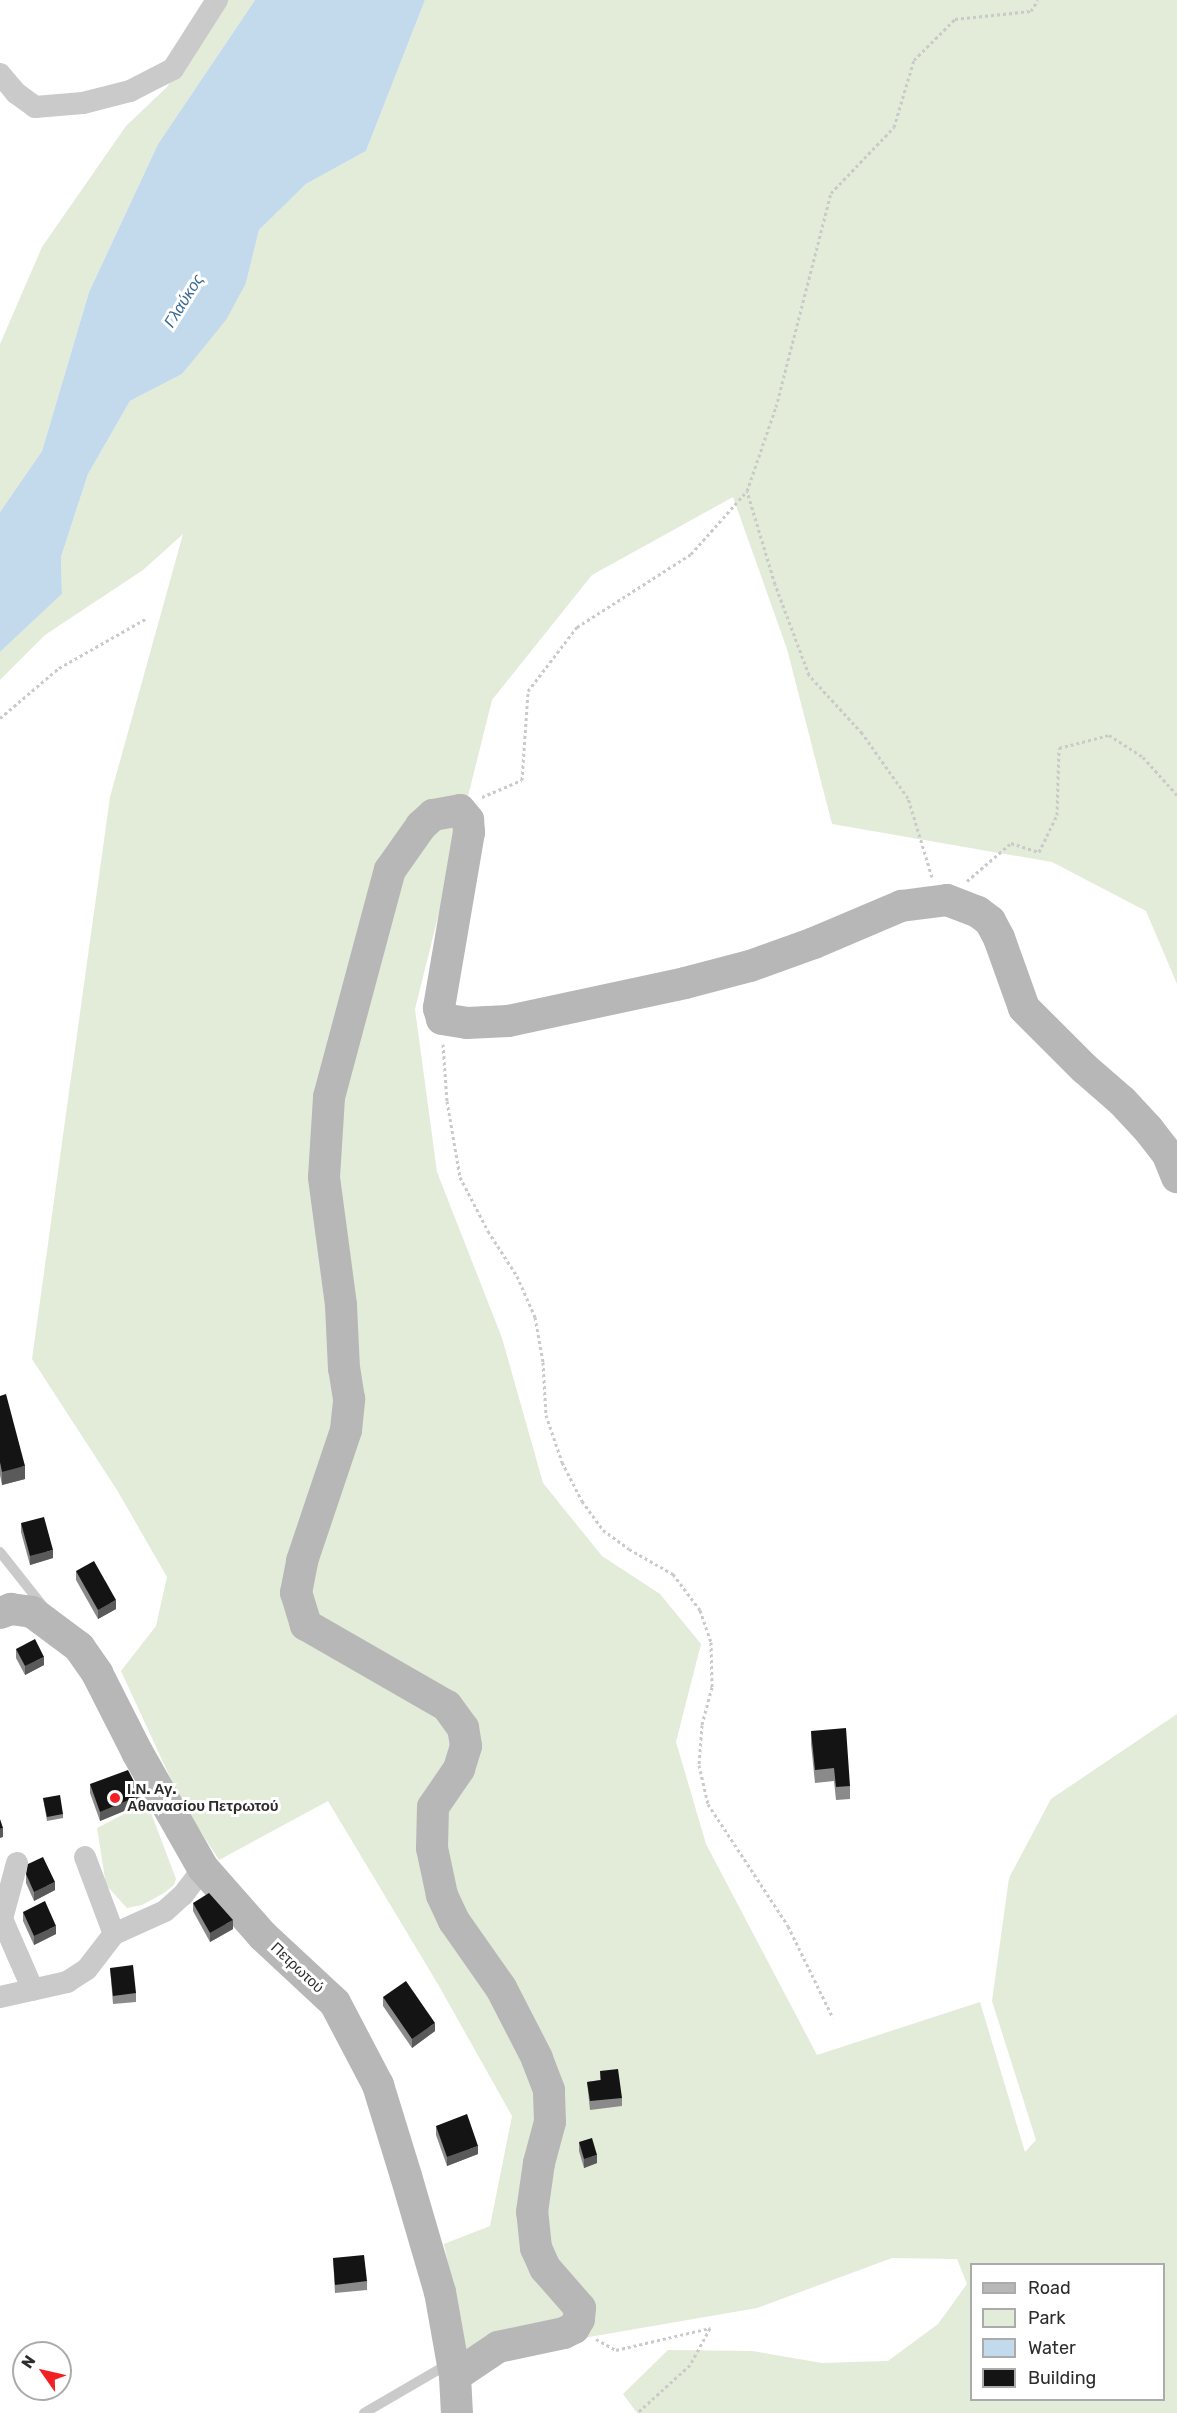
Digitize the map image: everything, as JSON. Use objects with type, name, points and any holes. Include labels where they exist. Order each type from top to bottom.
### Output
[{"type":"street","points":[[0,74],[16,93],[35,107],[83,103],[130,91],[173,69],[216,0]]},
{"type":"street","points":[[454,2369],[498,2347],[564,2333],[574,2328],[579,2319],[580,2308],[545,2268],[536,2248],[532,2212],[539,2163],[550,2122],[549,2090],[537,2058],[501,1988],[454,1921],[442,1895],[432,1848],[432,1807],[459,1769],[466,1746],[463,1728],[447,1706],[306,1625],[296,1593],[302,1561],[346,1430],[349,1399],[344,1369],[341,1305],[324,1177],[329,1097],[390,870],[421,826],[433,815],[450,810],[460,810],[468,820],[469,832],[440,998],[442,1019],[467,1023],[508,1021],[685,983],[750,966],[814,943],[901,906],[946,900],[978,912],[990,921],[999,938],[1024,1008],[1083,1068],[1122,1101],[1148,1129],[1168,1155],[1177,1177]]},
{"type":"street","name":"Πετρωτού","points":[[0,1613],[11,1609],[32,1612],[79,1647],[97,1673],[137,1752],[204,1868],[263,1936],[335,2003],[378,2085],[437,2282],[454,2369],[457,2413]]},
{"type":"street","points":[[85,1857],[114,1934]]},
{"type":"street","points":[[16,1863],[1,1918],[33,1990]]},
{"type":"street","points":[[0,1997],[67,1982],[87,1969],[114,1934],[165,1911],[183,1895],[204,1868]]},
{"type":"lane","points":[[0,1552],[35,1594],[62,1633]]},
{"type":"lane","points":[[364,2413],[454,2369]]},
{"type":"path","points":[[450,810],[522,780],[528,691],[578,627],[691,554],[747,491],[776,408],[831,193],[894,127],[914,60],[954,19],[1031,11],[1038,0]]},
{"type":"path","points":[[747,491],[774,584],[809,675],[862,733],[908,798],[931,875],[946,900],[1011,843],[1039,852],[1058,815],[1059,748],[1109,735],[1143,758],[1177,795]]},
{"type":"path","points":[[0,718],[59,668],[147,618]]},
{"type":"path","points":[[442,1019],[447,1101],[460,1177],[488,1231],[517,1276],[535,1317],[543,1362],[546,1415],[562,1462],[582,1501],[603,1530],[629,1549],[673,1574],[700,1610],[711,1642],[712,1687],[702,1725],[699,1765],[708,1804],[788,1926],[833,2018]]},
{"type":"path","points":[[574,2328],[616,2350],[710,2328],[690,2365],[637,2413]]},
{"type":"green space","points":[[223,0],[255,0],[158,144],[89,292],[42,451],[0,512],[0,344],[42,247],[126,126],[167,87]]},
{"type":"green space","points":[[425,0],[1177,0],[1177,984],[1146,911],[1052,862],[832,824],[787,649],[733,497],[592,575],[492,700],[415,1009],[437,1172],[502,1338],[543,1483],[602,1556],[660,1594],[701,1644],[676,1742],[706,1844],[817,2055],[980,2002],[1025,2152],[1036,2140],[992,2001],[1009,1878],[1051,1799],[1177,1714],[1177,2413],[637,2413],[623,2394],[668,2350],[752,2351],[822,2363],[888,2361],[938,2324],[967,2284],[957,2259],[892,2258],[757,2308],[467,2358],[444,2244],[490,2226],[512,2116],[439,1986],[328,1801],[219,1860],[182,1803],[121,1671],[156,1626],[167,1577],[117,1490],[32,1359],[110,797],[183,534],[143,570],[45,635],[0,680],[0,652],[62,594],[61,557],[88,474],[130,401],[182,374],[246,283],[259,230],[306,184],[366,151]]},
{"type":"green space","points":[[147,1802],[176,1879],[174,1885],[164,1893],[142,1905],[127,1908],[106,1885],[97,1828]]},
{"type":"water","name":"Γλαύκος","points":[[255,0],[425,0],[366,151],[306,184],[259,230],[246,283],[226,320],[182,374],[130,401],[88,474],[61,557],[62,594],[0,652],[0,512],[42,451],[89,292],[158,144]]},
{"type":"building","points":[[6,1394],[25,1466],[2,1472],[0,1396]]},
{"type":"building","points":[[44,1517],[53,1550],[30,1556],[21,1523]]},
{"type":"building","points":[[94,1561],[116,1600],[98,1610],[76,1571]]},
{"type":"building","points":[[35,1639],[44,1657],[25,1666],[16,1649]]},
{"type":"building","points":[[846,1728],[850,1786],[836,1787],[834,1768],[815,1770],[811,1731]]},
{"type":"building","name":"Ι.Ν. Αγ. Αθανασίου Πετρωτού","points":[[128,1770],[141,1795],[100,1812],[90,1784]]},
{"type":"building","points":[[60,1795],[63,1814],[47,1817],[43,1798]]},
{"type":"building","points":[[43,1857],[55,1882],[34,1892],[26,1874],[28,1864]]},
{"type":"building","points":[[209,1893],[233,1920],[210,1933],[193,1903]]},
{"type":"building","points":[[45,1901],[56,1926],[34,1936],[23,1912]]},
{"type":"building","points":[[133,1965],[136,1993],[113,1996],[110,1968]]},
{"type":"building","points":[[406,1981],[435,2023],[412,2039],[383,1997]]},
{"type":"building","points":[[618,2069],[622,2098],[590,2101],[587,2082],[601,2080],[600,2071]]},
{"type":"building","points":[[467,2114],[478,2146],[447,2157],[436,2126]]},
{"type":"building","points":[[592,2138],[597,2155],[584,2159],[579,2142]]},
{"type":"building","points":[[364,2255],[367,2281],[335,2285],[333,2258]]},
{"type":"place","name":"Ι.Ν. Αγ. Αθανασίου Πετρωτού","points":[[115,1798]]}]
